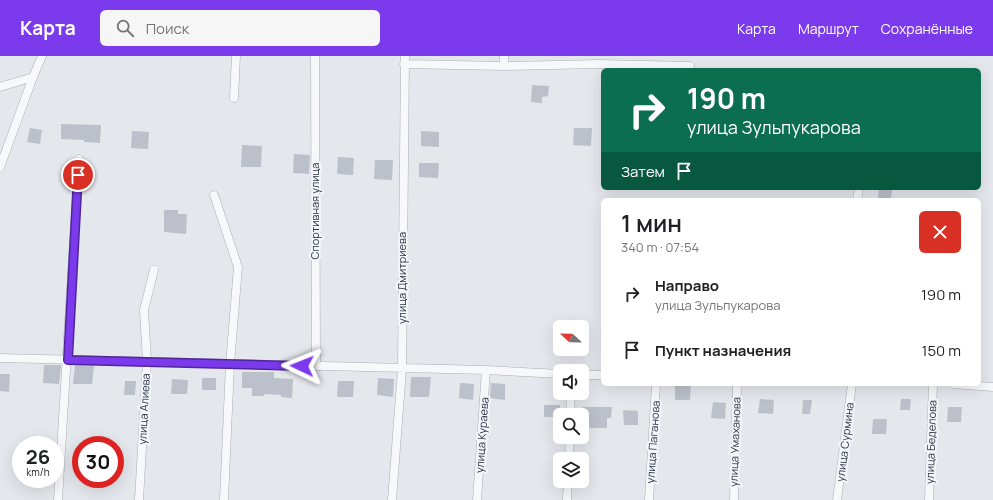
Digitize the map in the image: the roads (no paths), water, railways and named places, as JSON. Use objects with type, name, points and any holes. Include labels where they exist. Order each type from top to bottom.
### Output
[{"type":"street","points":[[0,167],[42,56]]},
{"type":"street","points":[[234,98],[236,56]]},
{"type":"street","name":"Спортивная улица","points":[[315,56],[316,366]]},
{"type":"street","points":[[504,56],[504,66]]},
{"type":"street","points":[[404,60],[504,66],[598,64],[690,66]]},
{"type":"street","name":"улица Дмитриева","points":[[392,500],[402,369],[404,60]]},
{"type":"street","points":[[0,87],[33,77]]},
{"type":"street","points":[[58,500],[68,360],[79,160]]},
{"type":"street","points":[[214,195],[238,267],[230,364],[224,500]]},
{"type":"street","name":"улица Алиева","points":[[139,500],[147,362],[144,310],[154,270]]},
{"type":"street","points":[[0,358],[486,370],[553,374]]},
{"type":"street","name":"улица Кураева","points":[[478,500],[486,370]]},
{"type":"street","points":[[589,374],[601,375]]},
{"type":"street","name":"улица Паганова","points":[[649,500],[656,386]]},
{"type":"street","name":"улица Умаханова","points":[[734,500],[737,386]]},
{"type":"street","name":"улица Сурмина","points":[[837,500],[852,386]]},
{"type":"street","name":"улица Беделова","points":[[929,500],[933,386]]},
{"type":"street","points":[[980,386],[993,387]]},
{"type":"street","points":[[567,500],[568,488]]}]
